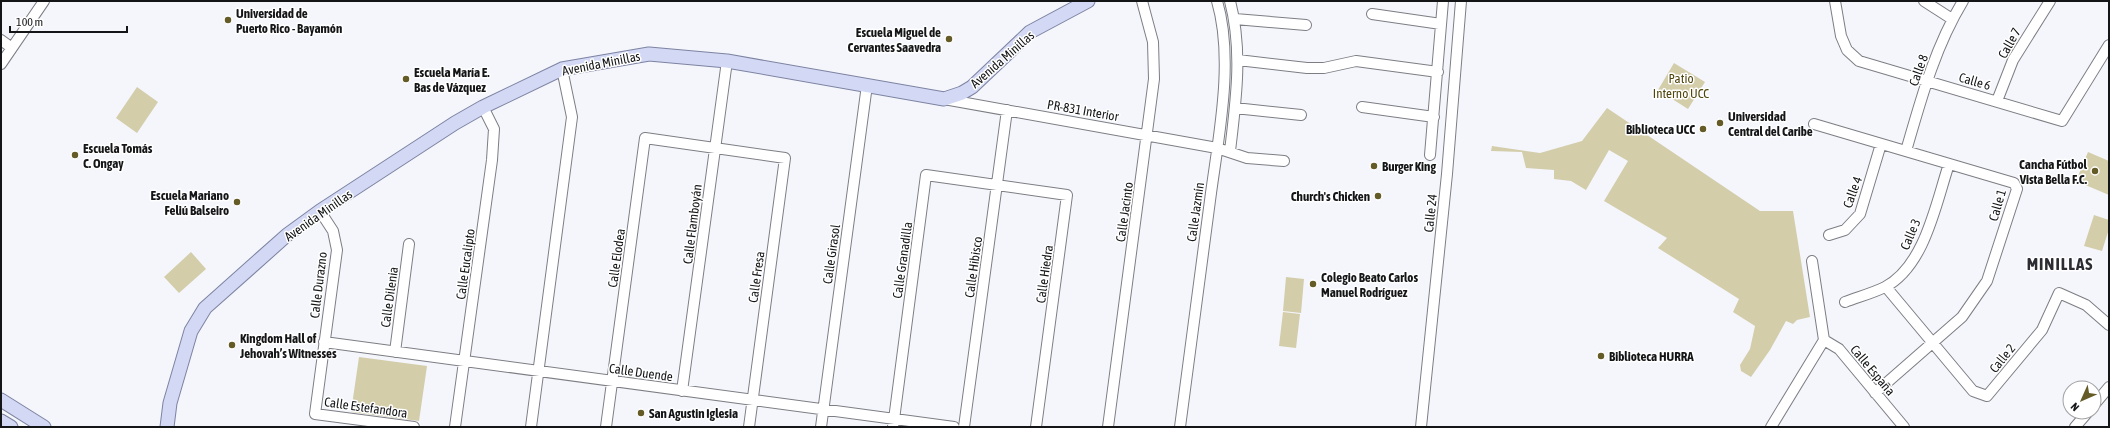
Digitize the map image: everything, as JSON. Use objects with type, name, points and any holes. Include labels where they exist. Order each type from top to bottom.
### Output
[{"type":"main road","name":"Avenida Minillas","points":[[167,427],[170,403],[191,331],[205,308],[287,235],[320,212],[455,123],[483,107],[562,69],[649,54],[727,61],[944,99],[962,94],[972,87],[1030,32],[1088,1]]},
{"type":"main road","points":[[2,405],[44,427]]},
{"type":"main road","points":[[1,420],[11,427]]},
{"type":"street","points":[[1,64],[44,1]]},
{"type":"street","name":"Calle Jacinto","points":[[1108,427],[1154,79],[1153,42],[1142,1]]},
{"type":"street","name":"Calle Jazmín","points":[[1180,427],[1217,148],[1226,60],[1220,12],[1217,1]]},
{"type":"street","points":[[1230,1],[1235,19],[1239,75],[1230,151]]},
{"type":"street","points":[[1430,155],[1443,1]]},
{"type":"street","name":"Calle 24","points":[[1421,427],[1447,174],[1461,1]]},
{"type":"street","name":"Calle 6","points":[[1835,1],[1841,36],[1847,50],[1859,61],[2062,120],[2109,45]]},
{"type":"street","points":[[1924,1],[1952,19]]},
{"type":"street","name":"Calle 8","points":[[1906,151],[1926,81],[1952,19],[1963,1]]},
{"type":"street","name":"Calle 7","points":[[1997,101],[2014,60],[2050,1]]},
{"type":"street","points":[[1372,14],[1441,24]]},
{"type":"street","points":[[1235,19],[1306,25]]},
{"type":"street","points":[[1,40],[12,48]]},
{"type":"street","points":[[1238,60],[1307,68],[1324,68],[1356,61],[1438,72]]},
{"type":"street","name":"Calle Flamboyán","points":[[682,391],[727,61]]},
{"type":"street","points":[[531,427],[572,117],[562,69]]},
{"type":"street","name":"Calle Girasol","points":[[821,427],[867,85]]},
{"type":"street","name":"PR-831 Interior","points":[[944,99],[1217,148],[1230,151],[1247,158],[1284,161]]},
{"type":"street","name":"Calle Eucalipto","points":[[455,427],[465,362],[494,129],[483,107]]},
{"type":"street","points":[[1362,107],[1434,117]]},
{"type":"street","points":[[1235,108],[1301,115]]},
{"type":"street","name":"Calle Hibisco","points":[[964,427],[1007,110]]},
{"type":"street","name":"Calle 1","points":[[1814,124],[2014,183],[2017,189],[1987,281],[1962,317],[1933,344],[1875,393]]},
{"type":"street","name":"Calle Elodea","points":[[606,427],[645,138],[715,147]]},
{"type":"street","name":"Calle 4","points":[[1829,235],[1845,230],[1860,214],[1881,144]]},
{"type":"street","name":"Calle Fresa","points":[[715,147],[785,158],[749,427]]},
{"type":"street","name":"Calle 3","points":[[1845,302],[1886,287],[1906,270],[1921,248],[1949,164]]},
{"type":"street","name":"Calle Granadilla","points":[[893,423],[926,176],[997,185]]},
{"type":"street","name":"Calle Hiedra","points":[[997,185],[1067,195],[1036,427]]},
{"type":"street","name":"Calle Durazno","points":[[314,414],[337,250],[333,231],[320,212]]},
{"type":"street","name":"Calle Dilenia","points":[[394,352],[409,244]]},
{"type":"street","points":[[1771,427],[1824,340],[1812,261]]},
{"type":"street","points":[[1886,287],[1933,344]]},
{"type":"street","name":"Calle 2","points":[[1933,344],[1973,391],[1987,396],[2042,330],[2059,293],[2086,305],[2109,325]]},
{"type":"street","name":"Calle España","points":[[1824,340],[1839,349],[1904,427]]},
{"type":"street","name":"Calle Duende","points":[[324,342],[823,409],[893,423],[954,427]]},
{"type":"street","points":[[2102,395],[2109,387]]},
{"type":"street","name":"Calle Estefandora","points":[[314,414],[414,427]]},
{"type":"green space","name":"Patio Interno UCC","points":[[1674,63],[1705,82],[1688,109],[1658,90]]},
{"type":"green space","points":[[137,87],[158,102],[137,133],[116,118]]},
{"type":"green space","points":[[1607,108],[1760,211],[1793,211],[1810,317],[1797,320],[1793,324],[1786,321],[1770,350],[1751,377],[1741,371],[1740,365],[1750,349],[1755,326],[1733,312],[1739,299],[1658,248],[1667,238],[1604,201],[1628,161],[1609,150],[1586,190],[1571,181],[1554,179],[1554,170],[1526,168],[1522,152],[1491,151],[1492,146],[1540,153],[1582,141]]},
{"type":"green space","name":"Cancha Fútbol Vista Bella F.C.","points":[[2088,152],[2109,161],[2109,195],[2076,181]]},
{"type":"green space","points":[[2094,215],[2109,220],[2109,229],[2102,251],[2084,246]]},
{"type":"green space","points":[[191,252],[206,269],[179,293],[164,277]]},
{"type":"green space","points":[[1286,277],[1304,279],[1301,313],[1283,311]]},
{"type":"green space","points":[[1283,312],[1300,314],[1296,348],[1279,346]]},
{"type":"green space","points":[[359,357],[427,366],[419,421],[351,412]]},
{"type":"place","name":"Universidad de Puerto Rico - Bayamón","points":[[228,20]]},
{"type":"place","name":"Escuela Miguel de Cervantes Saavedra","points":[[949,39]]},
{"type":"place","name":"Escuela María E. Bas de Vázquez","points":[[406,79]]},
{"type":"place","name":"Universidad Central del Caribe","points":[[1720,123]]},
{"type":"place","name":"Biblioteca UCC","points":[[1703,129]]},
{"type":"place","name":"Escuela Tomás C. Ongay","points":[[75,155]]},
{"type":"place","name":"Burger King","points":[[1374,166]]},
{"type":"place","name":"Cancha Fútbol Vista Bella F.C.","points":[[2095,171]]},
{"type":"place","name":"Church's Chicken","points":[[1378,196]]},
{"type":"place","name":"Escuela Mariano Feliú Balseiro","points":[[237,202]]},
{"type":"place","name":"Colegio Beato Carlos Manuel Rodríguez","points":[[1313,284]]},
{"type":"place","name":"Kingdom Hall of Jehovah’s Witnesses","points":[[232,345]]},
{"type":"place","name":"Biblioteca HURRA","points":[[1601,356]]},
{"type":"place","name":"San Agustin Iglesia","points":[[641,413]]},
{"type":"district","name":"MINILLAS","points":[[2060,264]]}]
